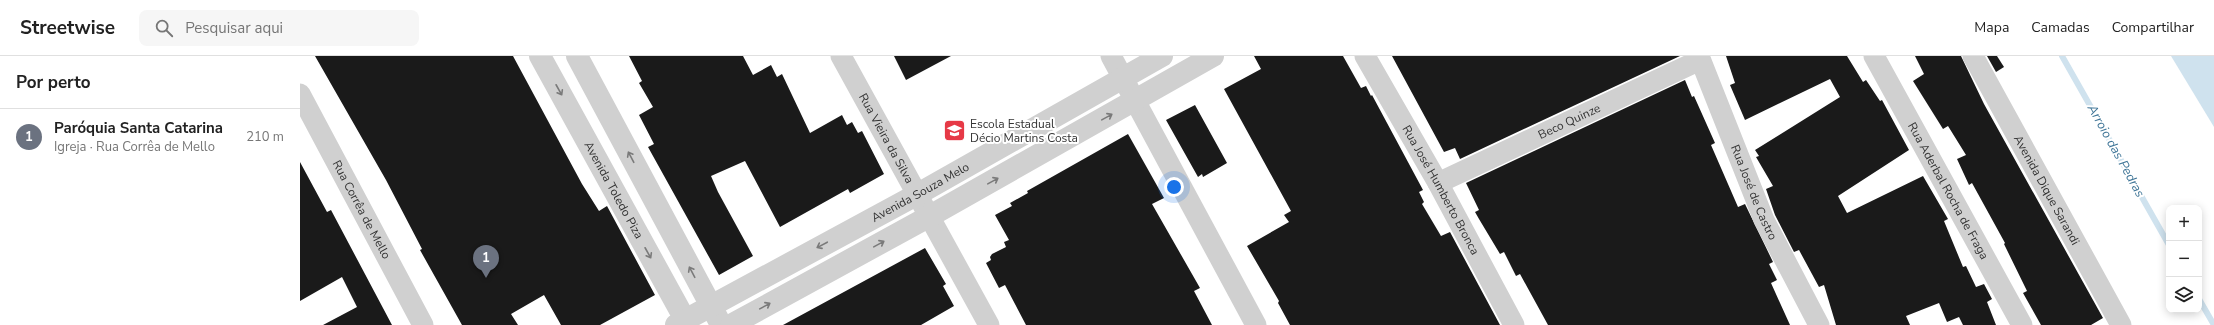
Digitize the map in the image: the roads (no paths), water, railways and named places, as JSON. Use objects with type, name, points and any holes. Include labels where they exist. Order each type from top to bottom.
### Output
[{"type":"street","name":"Avenida Toledo Piza","points":[[540,56],[683,323]]},
{"type":"street","points":[[577,56],[721,325]]},
{"type":"street","name":"Rua Vieira da Silva","points":[[841,56],[989,325]]},
{"type":"street","points":[[1111,56],[1256,325]]},
{"type":"street","name":"Avenida Souza Melo","points":[[683,323],[710,306],[918,194],[1162,56]]},
{"type":"street","points":[[731,325],[930,216],[1136,101],[1213,56]]},
{"type":"street","name":"Rua José Humberto Bronca","points":[[1365,56],[1438,183],[1514,325]]},
{"type":"street","name":"Rua Aderbal Rocha de Fraga","points":[[1874,56],[2022,325]]},
{"type":"street","name":"Avenida Dique Sarandi","points":[[1973,56],[2121,325]]},
{"type":"street","name":"Beco Quinze","points":[[1438,183],[1700,58]]},
{"type":"street","name":"Rua José de Castro","points":[[1700,58],[1764,220],[1819,325]]},
{"type":"street","name":"Rua Corrêa de Mello","points":[[300,94],[423,325]]},
{"type":"water","points":[[2171,56],[2214,56],[2214,127]]},
{"type":"waterway","name":"Arroio das Pedras","points":[[2062,56],[2167,241]]},
{"type":"waterway","name":"Arroio das Pedras","points":[[2202,304],[2214,325]]},
{"type":"place","name":"Escola Estadual Décio Martins Costa","points":[[954,131]]},
{"type":"place","name":"Paróquia Santa Catarina","points":[[486,278]]}]
